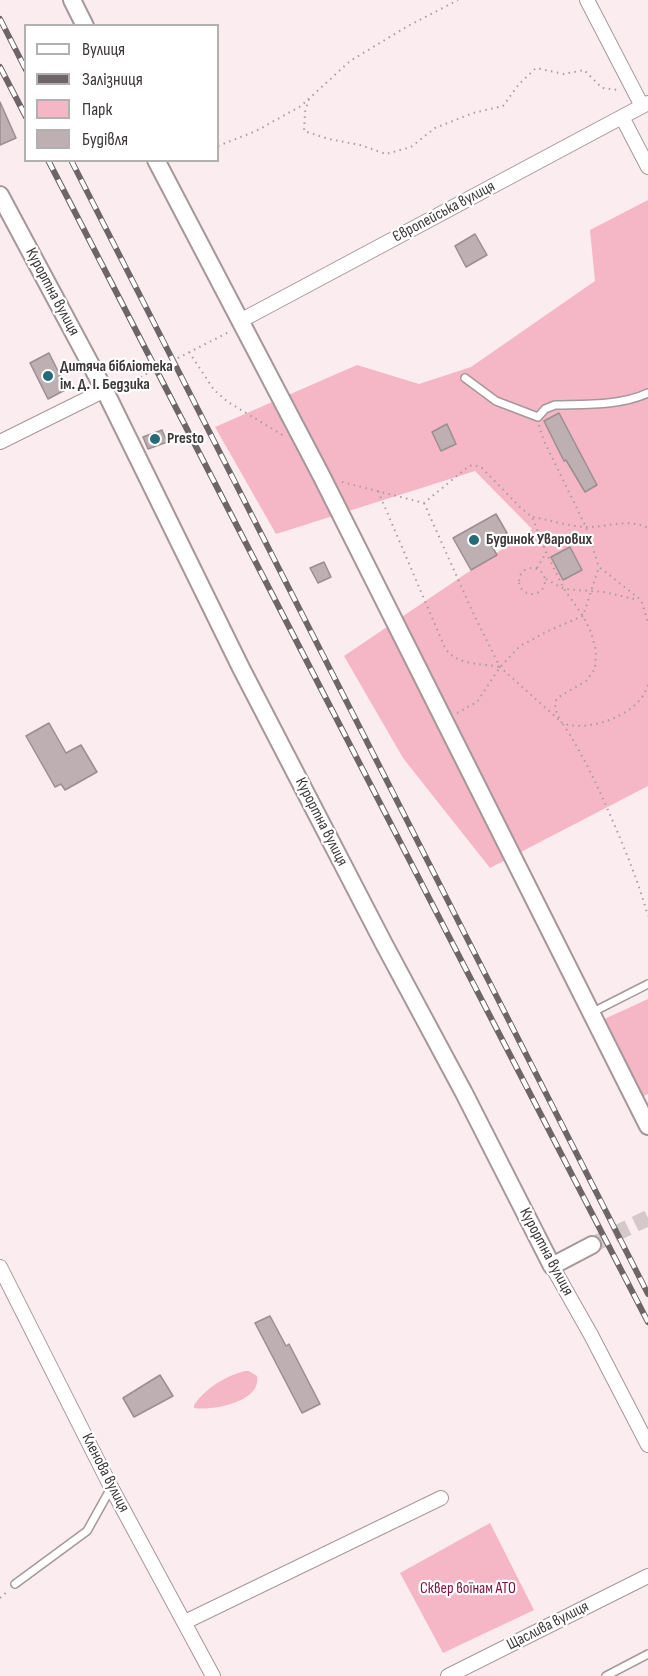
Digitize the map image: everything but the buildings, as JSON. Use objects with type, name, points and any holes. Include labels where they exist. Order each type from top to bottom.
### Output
[{"type":"street","points":[[72,0],[84,24]]},
{"type":"street","points":[[587,0],[630,83],[645,105]]},
{"type":"street","name":"Європейська вулиця","points":[[241,323],[645,105]]},
{"type":"street","points":[[622,117],[648,167]]},
{"type":"street","points":[[157,162],[322,477],[648,1126]]},
{"type":"street","name":"Курортна вулиця","points":[[0,195],[106,392],[241,668],[384,944],[648,1445]]},
{"type":"street","points":[[0,442],[106,392]]},
{"type":"street","points":[[552,1266],[592,1245]]},
{"type":"street","name":"Кленова вулиця","points":[[0,1267],[111,1487],[213,1676]]},
{"type":"street","points":[[185,1622],[441,1498]]},
{"type":"street","name":"Щаслива вулиця","points":[[448,1676],[648,1576]]},
{"type":"lane","points":[[465,378],[496,401],[538,417],[545,409],[555,405],[625,400],[648,393]]},
{"type":"lane","points":[[591,1013],[648,984]]},
{"type":"lane","points":[[15,1584],[87,1531],[111,1487]]},
{"type":"lane","points":[[606,1676],[648,1654]]},
{"type":"path","points":[[219,146],[256,131],[301,106],[351,61],[408,26],[458,0]]},
{"type":"path","points":[[309,99],[304,112],[304,131],[386,154],[411,147],[435,128],[502,106],[519,84],[536,68],[564,74],[584,70],[602,88],[619,90],[630,83]]},
{"type":"path","points":[[106,392],[189,352],[241,323]]},
{"type":"path","points":[[189,352],[214,390],[228,402],[278,434],[305,446]]},
{"type":"path","points":[[538,417],[544,441],[586,527],[599,567],[641,600],[648,622]]},
{"type":"path","points":[[424,503],[462,470],[474,465],[482,468],[532,517],[564,589],[591,632],[596,651],[597,665],[594,673],[557,698],[555,709],[600,792],[633,867],[648,916]]},
{"type":"path","points":[[322,477],[424,503]]},
{"type":"path","points":[[378,491],[448,654],[463,661],[500,667]]},
{"type":"path","points":[[424,503],[500,667],[562,723],[578,726],[589,725],[618,716],[634,706],[648,685]]},
{"type":"path","points":[[532,517],[586,527],[635,523],[648,528]]},
{"type":"path","points":[[537,568],[546,552]]},
{"type":"path","points":[[444,720],[477,702],[500,667],[515,650],[534,637],[583,616],[599,567]]},
{"type":"path","points":[[546,579],[542,590],[535,594],[527,593],[520,587],[521,573],[528,568],[537,568],[542,571],[546,579],[564,589],[591,590],[641,600]]},
{"type":"green space","points":[[648,200],[648,786],[490,868],[403,758],[344,656],[532,529],[475,471],[276,534],[215,427],[357,365],[419,384],[471,367],[595,281],[590,230]]},
{"type":"green space","points":[[648,999],[648,1094],[635,1100],[600,1021]]},
{"type":"green space","points":[[245,1371],[257,1376],[252,1392],[244,1398],[223,1406],[194,1408],[194,1405],[210,1388],[223,1379]]},
{"type":"green space","name":"Сквер воїнам АТО","points":[[490,1523],[534,1610],[443,1653],[400,1573]]},
{"type":"tunnel","points":[[592,1245],[648,1218]]},
{"type":"railway","points":[[0,19],[24,66]]},
{"type":"railway","points":[[0,67],[24,113]]},
{"type":"railway","points":[[49,162],[648,1322]]},
{"type":"railway","points":[[72,162],[648,1294]]},
{"type":"place","name":"Дитяча бібліотека ім. Д. І. Бедзика","points":[[48,376]]},
{"type":"place","name":"Presto","points":[[155,439]]},
{"type":"place","name":"Будинок Уварових","points":[[474,540]]}]
